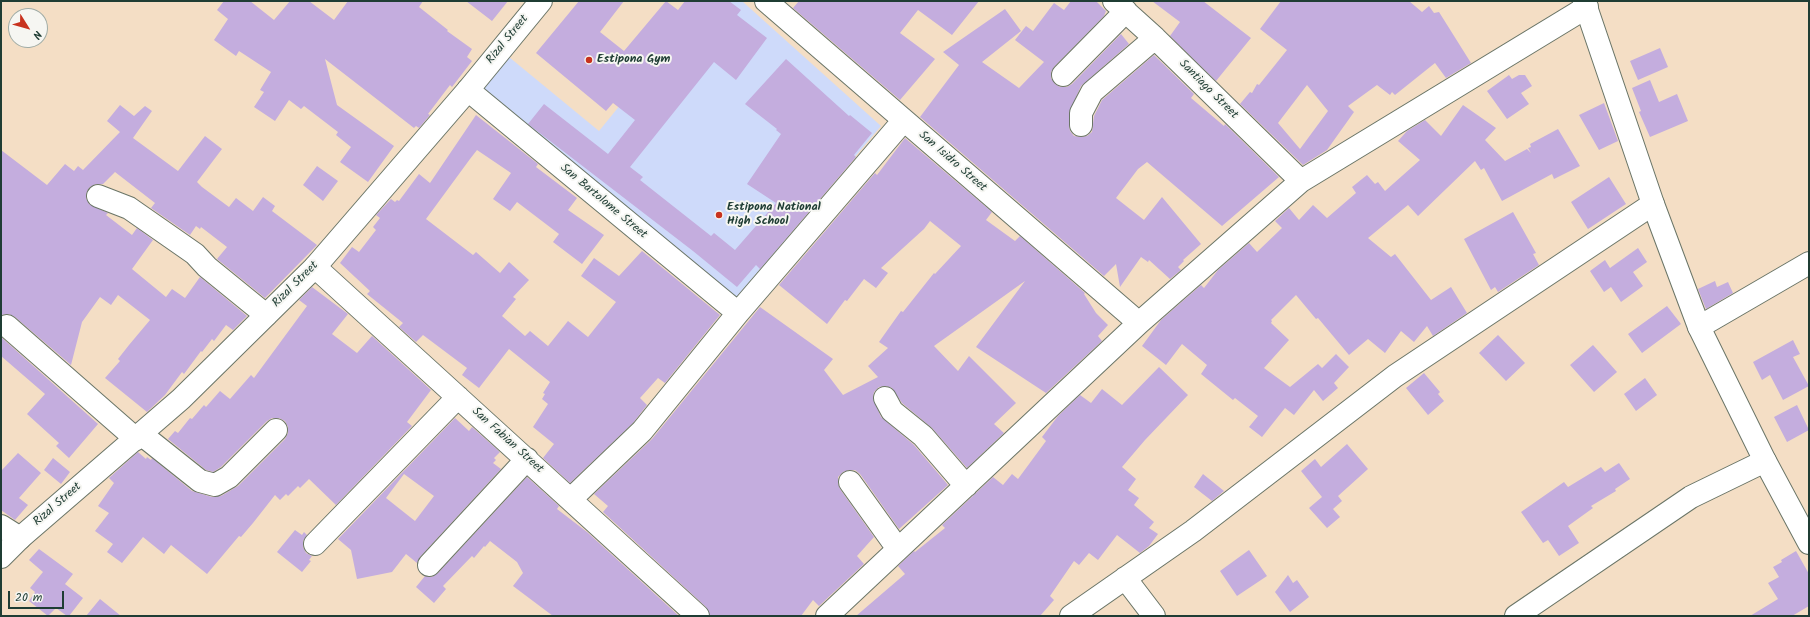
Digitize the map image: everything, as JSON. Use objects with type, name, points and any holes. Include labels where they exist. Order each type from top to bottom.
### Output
[{"type":"street","name":"Rizal Street","points":[[1,557],[20,538],[181,399],[315,267],[468,90],[540,1]]},
{"type":"street","name":"San Isidro Street","points":[[766,1],[1139,323]]},
{"type":"street","points":[[827,616],[1139,323],[1301,181],[1585,4],[1653,204],[1699,327],[1765,461],[1809,542]]},
{"type":"street","points":[[1063,75],[1120,6]]},
{"type":"street","name":"Santiago Street","points":[[1120,6],[1155,38],[1301,181]]},
{"type":"street","points":[[1081,125],[1081,113],[1092,92],[1155,38]]},
{"type":"street","name":"San Bartolome Street","points":[[468,90],[738,313]]},
{"type":"street","points":[[571,499],[642,431],[738,313],[904,120]]},
{"type":"street","points":[[98,196],[129,208],[194,254],[207,267],[266,315]]},
{"type":"street","points":[[1071,616],[1193,531],[1394,376],[1653,204]]},
{"type":"street","points":[[1699,327],[1809,263]]},
{"type":"street","name":"San Fabian Street","points":[[315,267],[698,616]]},
{"type":"street","points":[[7,326],[138,436],[200,481],[215,485],[229,477],[276,430]]},
{"type":"street","points":[[315,544],[458,397]]},
{"type":"street","points":[[885,398],[892,411],[923,436],[966,486]]},
{"type":"street","points":[[429,565],[526,459]]},
{"type":"street","points":[[1516,616],[1691,497],[1765,461]]},
{"type":"street","points":[[850,482],[898,549]]},
{"type":"street","points":[[1,526],[20,538]]},
{"type":"street","points":[[1125,578],[1154,616]]},
{"type":"shaded area","name":"Estipona National High School","points":[[705,1],[742,1],[881,126],[734,300],[481,89],[509,57],[599,131]]},
{"type":"building","points":[[224,1],[250,1],[274,20],[290,1],[309,1],[334,20],[348,1],[423,1],[419,7],[448,30],[447,31],[472,49],[467,57],[472,61],[452,87],[450,85],[428,114],[430,115],[419,128],[416,126],[414,128],[325,59],[337,105],[394,146],[368,182],[340,162],[351,147],[336,135],[338,132],[304,106],[301,109],[289,100],[275,121],[254,107],[264,92],[260,90],[271,72],[239,51],[236,56],[214,40],[228,19],[217,10]]},
{"type":"building","points":[[466,1],[508,1],[492,21]]},
{"type":"building","points":[[579,1],[624,1],[600,32],[624,51],[666,1],[678,10],[685,1],[729,1],[741,10],[737,15],[767,38],[736,80],[714,62],[630,167],[643,177],[640,180],[711,236],[714,233],[735,250],[776,203],[747,184],[781,134],[776,130],[777,129],[745,104],[786,59],[849,116],[850,115],[872,133],[854,155],[856,157],[760,269],[756,265],[737,287],[693,251],[528,124],[544,104],[608,154],[635,120],[613,103],[606,111],[536,53]]},
{"type":"building","points":[[799,1],[979,1],[952,35],[918,10],[900,33],[935,59],[900,100],[793,8]]},
{"type":"building","points":[[1071,1],[1096,1],[1106,11],[1104,16],[1054,67],[1051,72],[1051,78],[1055,84],[1060,87],[1067,87],[1072,84],[1121,34],[1129,44],[1081,86],[1069,113],[1070,131],[1074,136],[1087,136],[1092,132],[1094,116],[1102,100],[1154,55],[1194,94],[1191,98],[1224,126],[1225,124],[1279,177],[1222,226],[1147,162],[1138,169],[1116,198],[1144,220],[1162,197],[1201,244],[1183,260],[1184,261],[1178,267],[1181,270],[1170,279],[1149,260],[1148,262],[1141,257],[1120,287],[1116,264],[1104,276],[920,117],[959,65],[943,52],[1005,9],[1021,31],[982,62],[1019,88],[1044,62],[1015,40],[1026,26],[1033,31],[1054,3],[1064,10]]},
{"type":"building","points":[[1152,1],[1203,1],[1251,38],[1216,81],[1170,36],[1180,22]]},
{"type":"building","points":[[1281,1],[1409,1],[1422,12],[1429,6],[1434,13],[1439,12],[1471,63],[1446,78],[1435,63],[1395,95],[1392,92],[1390,95],[1377,85],[1348,106],[1354,112],[1327,150],[1303,165],[1240,104],[1250,92],[1252,93],[1257,84],[1259,85],[1287,50],[1260,29]],"holes":[[[1307,85],[1328,111],[1300,149],[1278,123]]]},
{"type":"building","points":[[1660,48],[1668,67],[1638,80],[1630,61]]},
{"type":"building","points":[[1509,75],[1512,79],[1519,75],[1525,75],[1532,86],[1521,93],[1529,104],[1507,119],[1487,91]]},
{"type":"building","points":[[1650,80],[1659,102],[1677,94],[1688,121],[1650,137],[1639,112],[1641,111],[1632,88]]},
{"type":"building","points":[[1604,103],[1618,141],[1599,150],[1579,115]]},
{"type":"building","points":[[120,105],[134,116],[145,106],[152,111],[133,138],[178,171],[205,136],[222,149],[197,182],[202,187],[229,207],[236,198],[253,211],[263,197],[275,206],[272,211],[317,245],[265,298],[217,259],[227,247],[201,227],[200,229],[196,226],[190,235],[151,208],[155,203],[115,172],[103,184],[96,184],[90,187],[87,191],[86,198],[89,204],[108,213],[106,215],[132,235],[137,228],[153,240],[132,269],[166,297],[172,289],[185,298],[200,277],[247,316],[233,330],[226,325],[214,341],[212,339],[202,352],[201,351],[184,374],[182,372],[165,395],[147,412],[105,378],[120,361],[118,359],[150,320],[118,295],[111,305],[100,297],[82,322],[71,365],[15,317],[9,314],[1,315],[1,150],[47,185],[65,164],[74,171],[78,166],[83,170],[120,132],[107,121]]},
{"type":"building","points":[[1463,105],[1496,128],[1485,140],[1505,161],[1527,149],[1531,153],[1528,148],[1531,147],[1530,144],[1558,129],[1580,166],[1554,179],[1552,174],[1502,201],[1484,168],[1481,170],[1475,161],[1418,216],[1408,205],[1368,238],[1391,257],[1395,254],[1431,300],[1451,287],[1467,313],[1433,336],[1427,326],[1414,342],[1401,331],[1385,353],[1368,339],[1349,355],[1318,318],[1316,319],[1296,295],[1271,320],[1271,323],[1289,340],[1264,368],[1290,387],[1318,364],[1322,368],[1336,354],[1349,367],[1334,383],[1338,388],[1323,401],[1314,390],[1294,415],[1285,408],[1262,437],[1249,427],[1258,416],[1235,398],[1233,400],[1201,374],[1207,365],[1182,344],[1166,365],[1142,346],[1161,320],[1201,285],[1204,288],[1218,270],[1249,243],[1257,252],[1282,228],[1275,221],[1289,208],[1299,220],[1313,205],[1327,218],[1356,193],[1352,187],[1367,175],[1375,184],[1378,182],[1385,191],[1420,160],[1398,141],[1407,131],[1425,120],[1441,136]]},
{"type":"building","points":[[476,115],[538,164],[536,167],[577,198],[568,210],[604,235],[582,264],[553,242],[559,234],[517,202],[510,211],[493,199],[511,173],[477,150],[426,219],[473,255],[476,252],[500,273],[509,262],[529,280],[513,297],[516,299],[502,316],[525,336],[530,331],[548,346],[568,321],[588,337],[616,302],[581,276],[594,258],[619,276],[642,251],[720,315],[665,383],[658,378],[640,398],[647,405],[633,423],[570,483],[543,458],[554,444],[533,427],[548,404],[542,399],[545,394],[543,393],[550,382],[509,349],[479,388],[462,375],[467,368],[423,335],[416,342],[399,327],[403,323],[367,294],[370,291],[340,263],[352,247],[359,252],[376,230],[373,227],[380,218],[376,215],[391,199],[395,202],[397,200],[399,201],[419,174],[430,183]]},
{"type":"building","points":[[905,138],[992,212],[986,220],[1015,241],[1020,236],[1085,293],[1084,294],[1096,313],[1108,325],[1098,336],[1102,341],[1046,393],[976,347],[1025,281],[934,346],[958,371],[969,356],[1016,403],[994,424],[1004,433],[967,468],[932,428],[902,403],[892,388],[886,386],[879,387],[874,392],[873,398],[881,417],[914,445],[948,485],[899,529],[860,474],[855,470],[843,472],[838,477],[840,489],[874,537],[857,556],[864,564],[819,606],[813,600],[801,616],[710,616],[706,607],[603,512],[608,506],[594,494],[652,439],[760,307],[833,359],[824,370],[843,395],[878,377],[868,366],[888,348],[879,342],[901,311],[903,312],[934,273],[935,274],[961,246],[930,221],[924,229],[881,268],[888,273],[876,288],[864,279],[847,301],[845,300],[827,324],[779,285],[875,173],[877,175]]},
{"type":"building","points":[[317,166],[338,181],[323,201],[303,185]]},
{"type":"building","points":[[1609,177],[1626,204],[1588,229],[1571,202]]},
{"type":"building","points":[[1513,212],[1536,253],[1533,254],[1539,265],[1498,292],[1495,287],[1491,290],[1464,239]]},
{"type":"building","points":[[1638,248],[1647,262],[1633,272],[1643,286],[1621,302],[1611,287],[1604,292],[1590,271],[1605,260],[1610,268]]},
{"type":"building","points":[[1715,281],[1717,287],[1728,282],[1733,293],[1706,309],[1698,289]]},
{"type":"building","points":[[312,287],[348,314],[332,334],[357,353],[372,336],[431,390],[407,422],[412,426],[336,505],[309,479],[300,488],[298,486],[288,496],[286,494],[280,500],[275,495],[241,537],[239,536],[207,574],[171,545],[164,554],[143,537],[122,563],[107,552],[113,544],[95,531],[109,513],[98,506],[114,483],[109,478],[138,452],[146,459],[147,457],[151,460],[152,458],[192,491],[212,497],[221,496],[238,486],[285,439],[288,433],[288,427],[285,421],[279,418],[272,418],[267,421],[221,467],[213,472],[206,470],[168,439],[175,431],[178,433],[190,418],[192,419],[204,405],[206,407],[220,391],[230,399],[251,375],[254,378],[307,306],[299,300]]},
{"type":"building","points":[[1667,306],[1681,324],[1642,353],[1628,334]]},
{"type":"building","points":[[1498,335],[1525,363],[1506,381],[1479,353]]},
{"type":"building","points":[[1,337],[98,424],[69,458],[56,446],[59,443],[27,414],[45,394],[1,356]]},
{"type":"building","points":[[1793,340],[1800,354],[1793,357],[1809,386],[1783,400],[1770,375],[1762,380],[1753,362]]},
{"type":"building","points":[[1593,345],[1617,372],[1594,392],[1570,365]]},
{"type":"building","points":[[1159,367],[1188,395],[1145,440],[1122,467],[1136,479],[1128,490],[1139,498],[1134,505],[1154,522],[1149,528],[1158,534],[1149,546],[1140,553],[1117,535],[1098,560],[1089,553],[1079,565],[1074,561],[1050,596],[1054,600],[1040,616],[856,616],[905,574],[898,566],[914,551],[915,552],[945,528],[942,525],[993,477],[1003,485],[1012,474],[1018,479],[1046,441],[1042,437],[1058,416],[1080,395],[1091,403],[1102,389],[1122,405]]},
{"type":"building","points":[[1424,373],[1440,392],[1438,394],[1444,401],[1428,415],[1406,388]]},
{"type":"building","points":[[1645,378],[1657,395],[1636,411],[1624,394]]},
{"type":"building","points":[[1797,405],[1809,430],[1787,442],[1774,417]]},
{"type":"building","points":[[455,418],[469,431],[472,427],[500,452],[494,458],[496,460],[493,463],[501,469],[420,557],[417,563],[406,554],[392,572],[357,579],[351,550],[338,539]],"holes":[[[404,474],[434,496],[415,521],[386,498]]]},
{"type":"building","points":[[1347,444],[1368,469],[1338,496],[1342,501],[1333,509],[1340,517],[1327,528],[1309,508],[1322,497],[1301,471],[1315,459],[1321,467]]},
{"type":"building","points":[[18,453],[41,473],[19,498],[28,505],[15,520],[1,510],[1,471]]},
{"type":"building","points":[[53,458],[70,472],[61,484],[44,470]]},
{"type":"building","points":[[1619,463],[1630,479],[1615,489],[1616,491],[1591,506],[1593,508],[1568,526],[1579,543],[1559,556],[1548,540],[1543,543],[1521,512],[1564,482],[1568,487],[1601,467],[1605,472]]},
{"type":"building","points":[[1203,474],[1224,491],[1212,501],[1194,487]]},
{"type":"building","points":[[527,477],[559,506],[557,509],[587,532],[679,616],[553,616],[513,586],[523,573],[517,562],[490,541],[474,558],[472,556],[443,586],[446,589],[434,603],[416,587],[425,576],[432,577],[438,573]]},
{"type":"building","points":[[295,530],[302,535],[304,532],[307,535],[303,541],[303,547],[306,553],[312,556],[309,560],[311,561],[302,572],[277,552]]},
{"type":"building","points":[[39,549],[73,574],[65,584],[83,598],[69,616],[56,608],[48,616],[29,601],[35,592],[30,588],[43,572],[29,560]]},
{"type":"building","points":[[1249,550],[1267,576],[1237,596],[1220,571]]},
{"type":"building","points":[[1796,551],[1809,574],[1809,606],[1792,616],[1750,616],[1778,599],[1768,583],[1779,577],[1773,567]]},
{"type":"building","points":[[1288,575],[1293,583],[1297,580],[1309,597],[1290,612],[1275,592]]},
{"type":"building","points":[[100,599],[121,616],[86,616]]},
{"type":"place","name":"Estipona Gym","points":[[589,60]]},
{"type":"place","name":"Estipona National High School","points":[[719,215]]}]
